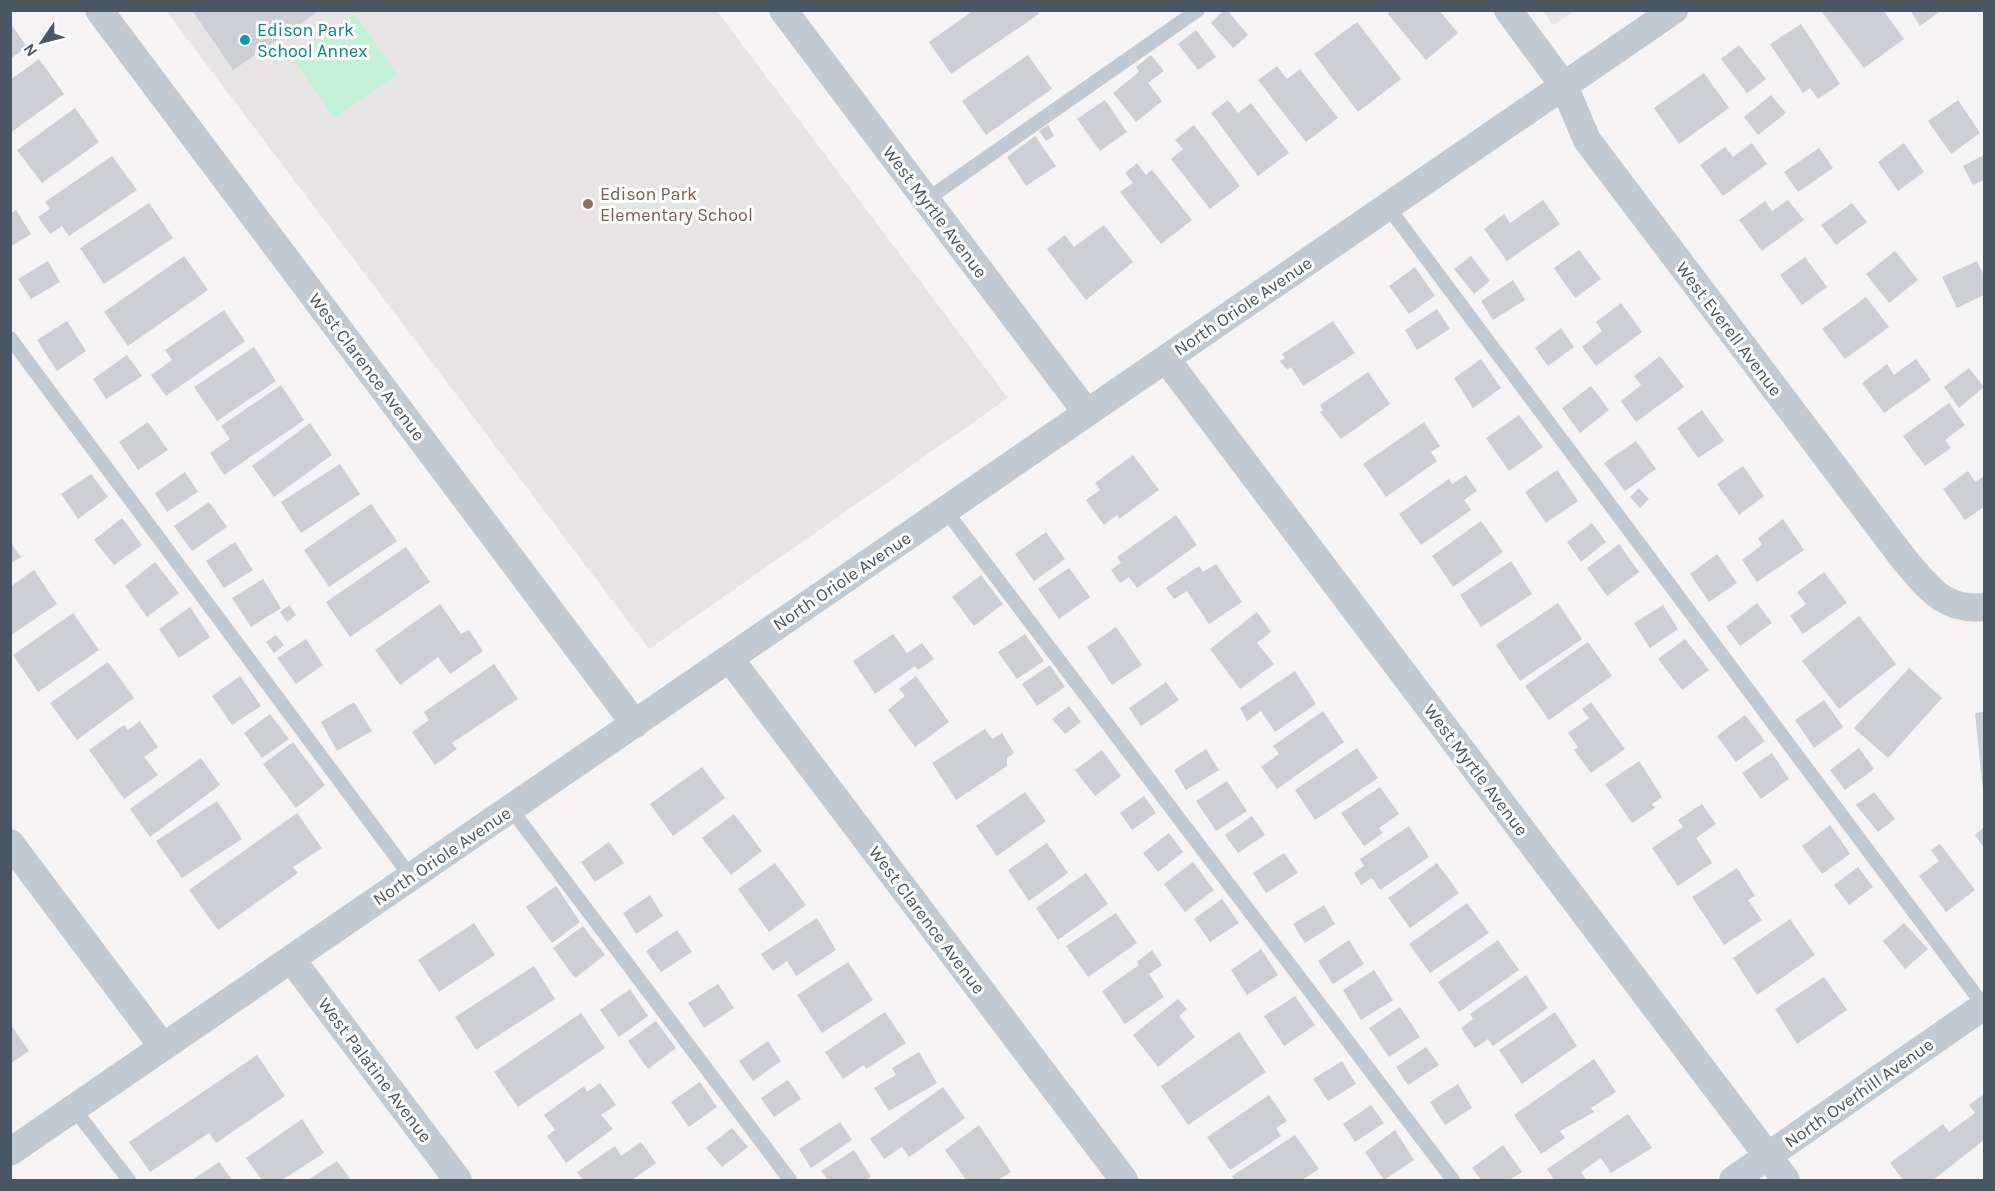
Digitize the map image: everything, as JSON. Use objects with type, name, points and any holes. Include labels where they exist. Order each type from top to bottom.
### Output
[{"type":"street","name":"West Clarence Avenue","points":[[99,10],[634,724]]},
{"type":"street","name":"West Myrtle Avenue","points":[[783,10],[1088,413]]},
{"type":"street","name":"West Everell Avenue","points":[[1508,10],[1564,86],[1587,140],[1903,558],[1929,588],[1948,603],[1970,609],[1984,607]]},
{"type":"street","name":"North Oriole Avenue","points":[[10,1152],[1674,10]]},
{"type":"street","name":"West Myrtle Avenue","points":[[1166,359],[1786,1180]]},
{"type":"street","name":"West Clarence Avenue","points":[[730,658],[1124,1180]]},
{"type":"street","points":[[10,843],[164,1047]]},
{"type":"street","name":"West Palatine Avenue","points":[[291,959],[458,1180]]},
{"type":"street","name":"North Overhill Avenue","points":[[1733,1180],[1984,1006]]},
{"type":"lane","points":[[926,200],[1198,10]]},
{"type":"lane","points":[[1388,207],[1984,1006]]},
{"type":"lane","points":[[10,338],[411,877]]},
{"type":"lane","points":[[946,511],[1453,1180]]},
{"type":"lane","points":[[511,809],[790,1180]]},
{"type":"lane","points":[[74,1109],[129,1180]]},
{"type":"shaded area","name":"Edison Park Elementary School","points":[[166,11],[717,11],[1008,398],[649,649]]},
{"type":"shaded area","points":[[1543,11],[1574,11],[1553,25]]},
{"type":"green space","points":[[355,14],[397,75],[334,118],[292,57]]},
{"type":"building","name":"Edison Park School Annex","points":[[192,10],[320,10],[233,70]]},
{"type":"building","points":[[974,10],[1036,10],[1039,14],[951,74],[929,42]]},
{"type":"building","points":[[1224,10],[1227,10],[1248,35],[1233,48],[1211,23]]},
{"type":"building","points":[[1391,10],[1439,10],[1458,33],[1426,60],[1388,14]]},
{"type":"building","points":[[1824,10],[1883,10],[1904,39],[1864,68],[1822,12]]},
{"type":"building","points":[[1910,10],[1942,10],[1920,26]]},
{"type":"building","points":[[1357,22],[1401,79],[1358,112],[1314,54]]},
{"type":"building","points":[[10,23],[27,47],[10,59]]},
{"type":"building","points":[[1801,24],[1840,84],[1818,99],[1810,88],[1803,93],[1770,44]]},
{"type":"building","points":[[1196,30],[1216,57],[1198,70],[1178,44]]},
{"type":"building","points":[[1739,45],[1766,79],[1747,93],[1721,59]]},
{"type":"building","points":[[1028,55],[1052,89],[986,135],[962,101]]},
{"type":"building","points":[[1151,55],[1164,71],[1148,83],[1162,101],[1136,122],[1113,93],[1139,72],[1136,67]]},
{"type":"building","points":[[39,59],[64,94],[10,133],[10,80]]},
{"type":"building","points":[[1277,66],[1287,79],[1300,69],[1338,118],[1306,142],[1258,80]]},
{"type":"building","points":[[1704,73],[1729,108],[1679,144],[1654,108]]},
{"type":"building","points":[[1771,95],[1786,113],[1758,135],[1744,117]]},
{"type":"building","points":[[1105,100],[1127,132],[1100,151],[1077,119]]},
{"type":"building","points":[[1228,100],[1238,113],[1251,103],[1289,153],[1258,176],[1211,113]]},
{"type":"building","points":[[1958,100],[1980,133],[1951,154],[1928,121]]},
{"type":"building","points":[[75,108],[99,142],[42,183],[17,150]]},
{"type":"building","points":[[1048,125],[1054,136],[1046,141],[1039,131]]},
{"type":"building","points":[[1194,125],[1240,186],[1210,209],[1171,159],[1183,149],[1175,140]]},
{"type":"building","points":[[1035,136],[1056,166],[1026,186],[1007,157]]},
{"type":"building","points":[[1752,143],[1767,164],[1723,196],[1700,165],[1725,147],[1733,157]]},
{"type":"building","points":[[1904,143],[1924,172],[1898,191],[1878,162]]},
{"type":"building","points":[[1819,148],[1833,168],[1798,192],[1784,172]]},
{"type":"building","points":[[1984,155],[1984,180],[1973,185],[1963,166]]},
{"type":"building","points":[[112,156],[137,190],[69,236],[62,226],[50,234],[38,217],[50,209],[45,202]]},
{"type":"building","points":[[1137,163],[1146,175],[1152,170],[1192,220],[1161,244],[1120,192],[1133,183],[1125,173]]},
{"type":"building","points":[[1543,200],[1560,224],[1507,261],[1484,229],[1504,214],[1510,223]]},
{"type":"building","points":[[1788,200],[1804,220],[1762,251],[1739,220],[1765,201],[1772,211]]},
{"type":"building","points":[[149,203],[173,238],[104,284],[80,248]]},
{"type":"building","points":[[1852,203],[1867,222],[1836,245],[1821,225]]},
{"type":"building","points":[[16,210],[31,234],[10,247],[10,214]]},
{"type":"building","points":[[1104,225],[1133,262],[1086,300],[1047,249],[1065,235],[1074,247]]},
{"type":"building","points":[[1579,250],[1601,279],[1575,298],[1554,268]]},
{"type":"building","points":[[1895,251],[1918,280],[1889,303],[1866,274]]},
{"type":"building","points":[[184,256],[208,290],[128,346],[104,312]]},
{"type":"building","points":[[1471,256],[1490,281],[1474,294],[1454,269]]},
{"type":"building","points":[[1805,257],[1827,287],[1802,305],[1780,275]]},
{"type":"building","points":[[48,261],[60,282],[31,299],[18,279]]},
{"type":"building","points":[[1977,261],[1984,276],[1984,295],[1957,308],[1942,277]]},
{"type":"building","points":[[1415,267],[1435,296],[1409,314],[1389,286]]},
{"type":"building","points":[[1513,280],[1525,300],[1493,320],[1481,301]]},
{"type":"building","points":[[1866,297],[1889,327],[1845,359],[1822,329]]},
{"type":"building","points":[[1621,303],[1642,332],[1596,366],[1582,347],[1602,331],[1596,322]]},
{"type":"building","points":[[1437,309],[1450,329],[1417,350],[1405,330]]},
{"type":"building","points":[[224,310],[245,341],[166,396],[151,375],[172,360],[165,350]]},
{"type":"building","points":[[67,321],[86,351],[57,371],[37,340]]},
{"type":"building","points":[[1333,321],[1355,353],[1303,386],[1291,367],[1287,370],[1280,361],[1285,358],[1282,354]]},
{"type":"building","points":[[1561,328],[1574,347],[1548,366],[1535,348]]},
{"type":"building","points":[[254,347],[276,381],[217,421],[194,387]]},
{"type":"building","points":[[127,355],[142,376],[106,399],[93,379]]},
{"type":"building","points":[[1660,356],[1684,387],[1636,422],[1621,401],[1641,385],[1634,376]]},
{"type":"building","points":[[1481,359],[1501,388],[1473,408],[1454,378]]},
{"type":"building","points":[[1916,359],[1931,380],[1884,413],[1862,383],[1887,364],[1894,375]]},
{"type":"building","points":[[1969,368],[1984,387],[1959,408],[1944,387]]},
{"type":"building","points":[[1368,372],[1390,404],[1341,439],[1320,412],[1323,410],[1320,405]]},
{"type":"building","points":[[281,385],[304,420],[224,475],[210,453],[230,439],[221,426]]},
{"type":"building","points":[[1591,386],[1609,410],[1580,433],[1562,408]]},
{"type":"building","points":[[1949,403],[1965,425],[1945,440],[1951,448],[1925,466],[1903,436]]},
{"type":"building","points":[[1702,410],[1724,441],[1698,458],[1677,428]]},
{"type":"building","points":[[1519,415],[1543,447],[1509,471],[1486,438]]},
{"type":"building","points":[[148,422],[168,450],[138,470],[119,442]]},
{"type":"building","points":[[1424,422],[1440,446],[1431,452],[1437,461],[1386,497],[1363,464]]},
{"type":"building","points":[[310,423],[332,455],[274,497],[252,466]]},
{"type":"building","points":[[1636,441],[1656,469],[1625,491],[1604,463]]},
{"type":"building","points":[[1133,455],[1159,490],[1119,519],[1117,515],[1104,525],[1086,500],[1100,490],[1095,483]]},
{"type":"building","points":[[340,464],[360,494],[301,533],[281,502]]},
{"type":"building","points":[[1743,466],[1764,496],[1739,515],[1717,484]]},
{"type":"building","points":[[1557,470],[1578,501],[1546,523],[1525,492]]},
{"type":"building","points":[[1968,471],[1975,482],[1984,476],[1984,507],[1965,520],[1943,489]]},
{"type":"building","points":[[185,472],[198,492],[167,512],[155,493]]},
{"type":"building","points":[[91,474],[108,497],[78,519],[61,494]]},
{"type":"building","points":[[1466,475],[1477,491],[1464,500],[1471,510],[1421,545],[1399,514],[1449,479],[1452,484]]},
{"type":"building","points":[[1639,488],[1649,499],[1640,508],[1630,497]]},
{"type":"building","points":[[209,502],[227,527],[192,551],[174,526]]},
{"type":"building","points":[[371,504],[397,541],[329,587],[304,550]]},
{"type":"building","points":[[1176,515],[1197,545],[1137,588],[1129,577],[1120,583],[1111,570],[1121,563],[1117,557]]},
{"type":"building","points":[[122,518],[142,545],[114,565],[94,540]]},
{"type":"building","points":[[1783,519],[1804,550],[1757,582],[1742,560],[1762,545],[1758,538]]},
{"type":"building","points":[[1481,521],[1503,552],[1453,587],[1432,556]]},
{"type":"building","points":[[1592,523],[1606,542],[1581,562],[1567,542]]},
{"type":"building","points":[[1046,532],[1065,559],[1034,581],[1015,554]]},
{"type":"building","points":[[10,542],[21,557],[10,564]]},
{"type":"building","points":[[235,542],[253,570],[224,588],[206,561]]},
{"type":"building","points":[[1619,544],[1639,572],[1607,596],[1587,568]]},
{"type":"building","points":[[406,547],[430,582],[350,637],[326,602]]},
{"type":"building","points":[[1717,554],[1737,583],[1709,602],[1690,574]]},
{"type":"building","points":[[1511,561],[1532,594],[1481,627],[1460,595]]},
{"type":"building","points":[[155,562],[179,593],[147,617],[125,586]]},
{"type":"building","points":[[1216,564],[1242,602],[1209,624],[1187,591],[1174,599],[1166,588],[1199,566],[1203,572]]},
{"type":"building","points":[[1069,568],[1090,597],[1059,619],[1038,589]]},
{"type":"building","points":[[34,570],[57,604],[10,636],[10,587]]},
{"type":"building","points":[[1824,572],[1847,603],[1803,634],[1790,616],[1806,604],[1797,592]]},
{"type":"building","points":[[981,575],[1003,604],[974,626],[952,597]]},
{"type":"building","points":[[263,579],[281,608],[251,627],[232,598]]},
{"type":"building","points":[[1558,603],[1582,639],[1520,681],[1496,645]]},
{"type":"building","points":[[1757,603],[1772,623],[1740,646],[1726,627]]},
{"type":"building","points":[[440,604],[461,634],[469,630],[483,651],[450,674],[438,657],[400,685],[375,650]]},
{"type":"building","points":[[289,605],[296,615],[287,622],[280,612]]},
{"type":"building","points":[[1663,605],[1678,629],[1650,648],[1634,623]]},
{"type":"building","points":[[190,607],[210,637],[179,658],[159,629]]},
{"type":"building","points":[[1257,612],[1271,632],[1257,643],[1274,664],[1240,689],[1210,649]]},
{"type":"building","points":[[73,613],[99,650],[38,692],[13,655]]},
{"type":"building","points":[[1859,616],[1896,664],[1839,709],[1802,661]]},
{"type":"building","points":[[1116,627],[1142,665],[1112,685],[1087,647]]},
{"type":"building","points":[[893,634],[907,653],[922,643],[934,659],[918,670],[915,666],[875,694],[853,661]]},
{"type":"building","points":[[1025,634],[1044,661],[1017,679],[998,652]]},
{"type":"building","points":[[276,635],[284,645],[274,653],[266,642]]},
{"type":"building","points":[[306,639],[323,665],[296,684],[277,658]]},
{"type":"building","points":[[1685,639],[1709,670],[1682,690],[1658,659]]},
{"type":"building","points":[[1588,642],[1612,676],[1549,720],[1525,686]]},
{"type":"building","points":[[108,662],[134,698],[77,740],[50,703]]},
{"type":"building","points":[[494,664],[518,699],[452,743],[457,749],[435,765],[412,732],[429,720],[424,712]]},
{"type":"building","points":[[1050,665],[1065,687],[1037,706],[1022,684]]},
{"type":"building","points":[[1909,668],[1942,698],[1888,758],[1854,728]]},
{"type":"building","points":[[1295,671],[1316,704],[1275,732],[1261,711],[1247,721],[1240,708]]},
{"type":"building","points":[[240,676],[261,706],[232,725],[212,696]]},
{"type":"building","points":[[916,676],[949,722],[915,747],[888,710],[905,696],[899,689]]},
{"type":"building","points":[[1166,682],[1179,700],[1141,726],[1129,708]]},
{"type":"building","points":[[1824,700],[1843,727],[1814,748],[1795,720]]},
{"type":"building","points":[[354,702],[372,731],[337,751],[321,722]]},
{"type":"building","points":[[1591,702],[1625,749],[1591,773],[1574,750],[1578,747],[1568,733],[1589,718],[1582,709]]},
{"type":"building","points":[[1069,706],[1081,722],[1065,734],[1052,719]]},
{"type":"building","points":[[1323,711],[1344,742],[1277,789],[1261,767],[1279,754],[1273,746]]},
{"type":"building","points":[[1984,712],[1984,790],[1983,790],[1975,713]]},
{"type":"building","points":[[270,714],[289,739],[262,758],[244,733]]},
{"type":"building","points":[[1745,715],[1765,741],[1736,762],[1717,736]]},
{"type":"building","points":[[140,721],[158,747],[144,757],[158,775],[124,799],[89,750],[124,725],[128,730]]},
{"type":"building","points":[[985,729],[992,739],[1002,733],[1014,753],[1007,758],[1007,766],[956,800],[932,763]]},
{"type":"building","points":[[293,742],[325,785],[296,808],[263,764]]},
{"type":"building","points":[[1357,748],[1378,778],[1315,820],[1295,790]]},
{"type":"building","points":[[1859,748],[1874,769],[1845,790],[1830,770]]},
{"type":"building","points":[[1206,749],[1219,770],[1186,790],[1174,770]]},
{"type":"building","points":[[1102,750],[1121,776],[1095,796],[1075,770]]},
{"type":"building","points":[[1772,753],[1789,779],[1761,799],[1742,773]]},
{"type":"building","points":[[201,758],[220,785],[150,837],[130,809]]},
{"type":"building","points":[[1639,761],[1662,797],[1652,804],[1655,808],[1632,823],[1605,784]]},
{"type":"building","points":[[702,767],[725,798],[673,836],[650,804]]},
{"type":"building","points":[[1227,781],[1247,811],[1216,831],[1196,801]]},
{"type":"building","points":[[1380,787],[1399,814],[1379,828],[1383,833],[1364,846],[1341,813]]},
{"type":"building","points":[[1025,792],[1046,821],[997,856],[976,826]]},
{"type":"building","points":[[1874,792],[1895,819],[1878,832],[1856,805]]},
{"type":"building","points":[[1144,796],[1156,813],[1132,830],[1120,813]]},
{"type":"building","points":[[217,801],[242,839],[182,878],[156,841]]},
{"type":"building","points":[[1702,804],[1716,824],[1696,838],[1712,863],[1678,886],[1652,848],[1683,827],[1678,820]]},
{"type":"building","points":[[297,813],[322,848],[293,867],[298,873],[218,930],[189,890]]},
{"type":"building","points":[[734,814],[762,851],[731,875],[702,838]]},
{"type":"building","points":[[1252,816],[1265,835],[1238,853],[1225,835]]},
{"type":"building","points":[[1830,825],[1850,854],[1822,874],[1802,846]]},
{"type":"building","points":[[1409,826],[1429,857],[1380,890],[1372,878],[1361,885],[1354,873],[1364,866],[1360,859]]},
{"type":"building","points":[[1984,827],[1984,848],[1975,835]]},
{"type":"building","points":[[1169,833],[1183,852],[1158,872],[1143,853]]},
{"type":"building","points":[[609,842],[624,863],[595,882],[581,862]]},
{"type":"building","points":[[1047,843],[1068,873],[1029,901],[1008,870]]},
{"type":"building","points":[[1940,844],[1975,890],[1946,912],[1919,876],[1939,861],[1931,850]]},
{"type":"building","points":[[1284,853],[1298,873],[1266,893],[1253,873]]},
{"type":"building","points":[[1193,862],[1214,890],[1185,912],[1164,884]]},
{"type":"building","points":[[775,863],[806,905],[769,932],[738,889]]},
{"type":"building","points":[[1437,863],[1459,893],[1410,928],[1388,898]]},
{"type":"building","points":[[1858,867],[1873,887],[1849,905],[1834,885]]},
{"type":"building","points":[[1737,868],[1755,896],[1748,900],[1762,920],[1724,945],[1692,897]]},
{"type":"building","points":[[1086,873],[1108,904],[1058,940],[1036,908]]},
{"type":"building","points":[[556,886],[580,922],[552,943],[526,907]]},
{"type":"building","points":[[650,895],[663,916],[636,934],[623,913]]},
{"type":"building","points":[[1222,899],[1239,923],[1210,942],[1194,919]]},
{"type":"building","points":[[1467,903],[1489,933],[1430,973],[1409,944]]},
{"type":"building","points":[[1324,905],[1335,924],[1305,943],[1293,924]]},
{"type":"building","points":[[1116,913],[1137,943],[1088,977],[1066,946]]},
{"type":"building","points":[[817,918],[836,950],[796,976],[787,961],[773,971],[761,954]]},
{"type":"building","points":[[1790,919],[1815,955],[1757,995],[1733,958]]},
{"type":"building","points":[[474,923],[495,955],[439,992],[418,960]]},
{"type":"building","points":[[1904,923],[1928,949],[1905,969],[1883,941]]},
{"type":"building","points":[[583,926],[605,955],[575,978],[553,948]]},
{"type":"building","points":[[677,930],[692,952],[661,972],[646,951]]},
{"type":"building","points":[[1349,940],[1364,964],[1333,984],[1318,961]]},
{"type":"building","points":[[1498,940],[1519,970],[1459,1012],[1438,982]]},
{"type":"building","points":[[1261,949],[1278,975],[1247,995],[1231,970]]},
{"type":"building","points":[[1152,950],[1162,965],[1149,974],[1164,997],[1125,1024],[1102,991],[1139,965],[1137,962]]},
{"type":"building","points":[[848,962],[873,1000],[822,1033],[797,995]]},
{"type":"building","points":[[534,966],[555,999],[476,1050],[455,1017]]},
{"type":"building","points":[[1374,970],[1393,1000],[1361,1020],[1343,990]]},
{"type":"building","points":[[1526,975],[1548,1008],[1493,1046],[1488,1039],[1475,1048],[1461,1028],[1473,1019],[1470,1014]]},
{"type":"building","points":[[1824,977],[1847,1010],[1797,1044],[1775,1009]]},
{"type":"building","points":[[718,984],[734,1008],[704,1028],[688,1003]]},
{"type":"building","points":[[630,989],[648,1016],[619,1037],[600,1010]]},
{"type":"building","points":[[1295,996],[1315,1025],[1284,1046],[1264,1016]]},
{"type":"building","points":[[1178,999],[1187,1009],[1179,1016],[1195,1037],[1158,1067],[1133,1035]]},
{"type":"building","points":[[1400,1007],[1420,1037],[1389,1057],[1369,1028]]},
{"type":"building","points":[[885,1012],[906,1043],[866,1069],[864,1065],[843,1079],[825,1052]]},
{"type":"building","points":[[1555,1012],[1577,1046],[1522,1084],[1499,1050]]},
{"type":"building","points":[[581,1013],[605,1048],[518,1107],[494,1072]]},
{"type":"building","points":[[656,1021],[676,1048],[648,1069],[628,1041]]},
{"type":"building","points":[[10,1024],[29,1051],[10,1064]]},
{"type":"building","points":[[1239,1032],[1266,1072],[1188,1125],[1161,1086]]},
{"type":"building","points":[[768,1041],[781,1061],[753,1081],[739,1061]]},
{"type":"building","points":[[1426,1047],[1439,1065],[1408,1085],[1396,1067]]},
{"type":"building","points":[[919,1052],[937,1083],[889,1111],[874,1088],[896,1075],[892,1068]]},
{"type":"building","points":[[257,1055],[285,1096],[216,1143],[209,1133],[150,1172],[129,1142]]},
{"type":"building","points":[[1594,1059],[1616,1092],[1591,1108],[1594,1112],[1560,1131],[1565,1138],[1541,1154],[1514,1115]]},
{"type":"building","points":[[1342,1061],[1356,1084],[1328,1101],[1313,1079]]},
{"type":"building","points":[[788,1080],[801,1099],[774,1117],[761,1098]]},
{"type":"building","points":[[700,1082],[717,1107],[689,1127],[671,1102]]},
{"type":"building","points":[[600,1083],[616,1105],[601,1115],[613,1129],[566,1163],[547,1136],[555,1130],[544,1115],[584,1086],[587,1092]]},
{"type":"building","points":[[1458,1084],[1472,1108],[1445,1125],[1430,1102]]},
{"type":"building","points":[[943,1087],[965,1118],[909,1157],[902,1147],[884,1159],[870,1139]]},
{"type":"building","points":[[1984,1094],[1984,1140],[1933,1180],[1903,1180],[1890,1163],[1943,1124],[1949,1132],[1975,1113],[1969,1105]]},
{"type":"building","points":[[1269,1095],[1287,1121],[1276,1128],[1281,1136],[1230,1170],[1207,1137]]},
{"type":"building","points":[[1371,1105],[1384,1123],[1355,1142],[1343,1124]]},
{"type":"building","points":[[1628,1114],[1652,1148],[1611,1173],[1601,1158],[1581,1172],[1587,1180],[1554,1180],[1547,1169]]},
{"type":"building","points":[[302,1119],[324,1153],[282,1180],[262,1180],[246,1158]]},
{"type":"building","points":[[840,1122],[852,1140],[811,1168],[799,1149]]},
{"type":"building","points":[[979,1125],[1011,1172],[998,1180],[966,1180],[945,1150]]},
{"type":"building","points":[[732,1128],[748,1147],[722,1167],[706,1148]]},
{"type":"building","points":[[1395,1130],[1414,1160],[1384,1180],[1365,1152]]},
{"type":"building","points":[[1295,1135],[1319,1169],[1302,1180],[1235,1180],[1232,1176]]},
{"type":"building","points":[[641,1142],[656,1163],[632,1180],[583,1180],[577,1172],[615,1146],[621,1156]]},
{"type":"building","points":[[1503,1145],[1522,1172],[1509,1180],[1481,1180],[1472,1168]]},
{"type":"building","points":[[854,1150],[871,1177],[866,1180],[828,1180],[821,1171]]},
{"type":"building","points":[[337,1161],[351,1180],[308,1180]]},
{"type":"building","points":[[219,1162],[232,1180],[192,1180]]},
{"type":"place","name":"Edison Park School Annex","points":[[245,40]]},
{"type":"place","name":"Edison Park Elementary School","points":[[588,204]]}]
